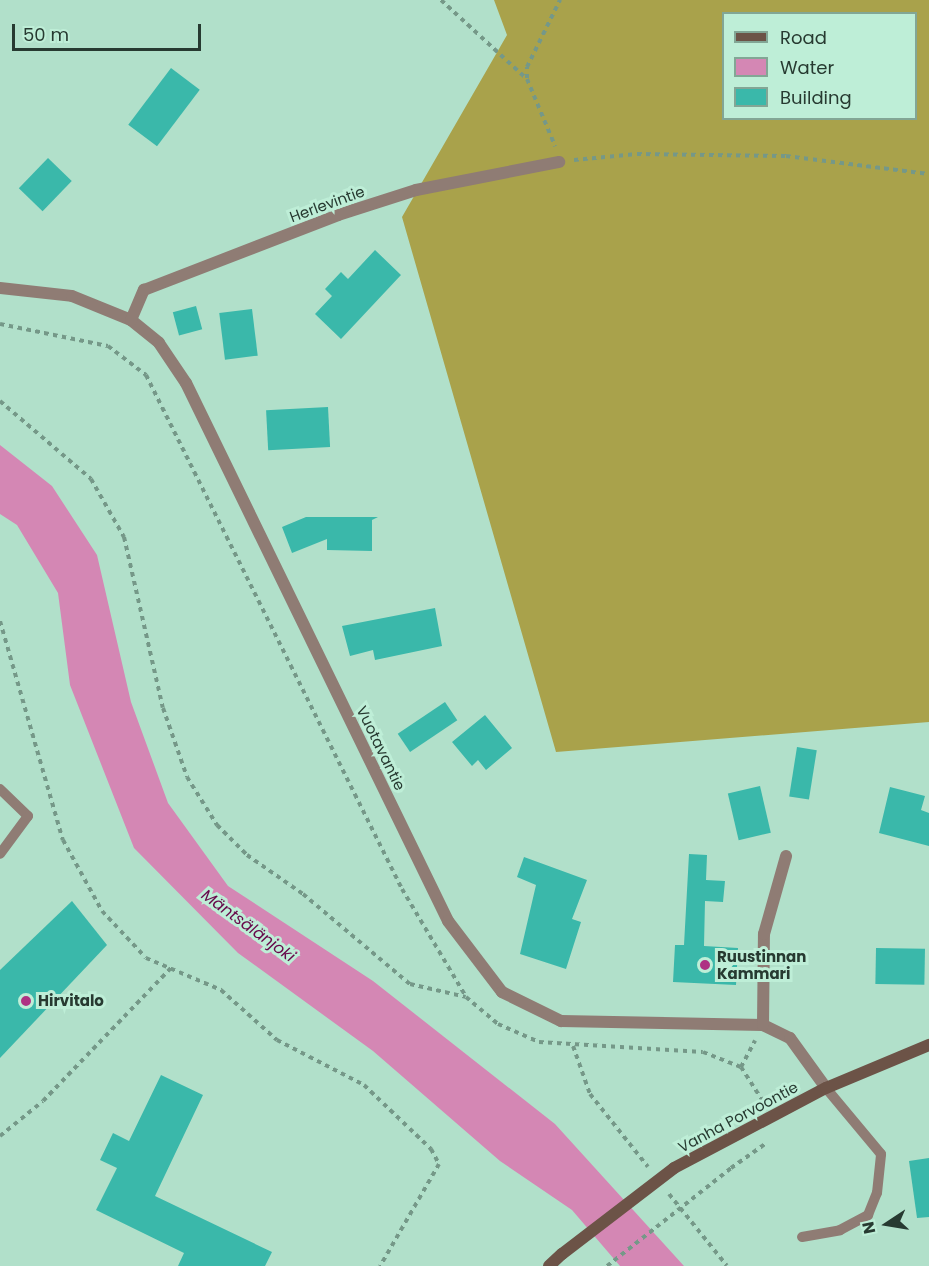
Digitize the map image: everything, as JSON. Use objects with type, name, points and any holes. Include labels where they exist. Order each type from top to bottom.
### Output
[{"type":"main road","name":"Vanha Porvoontie","points":[[549,1266],[674,1168],[826,1089],[929,1045]]},
{"type":"street","name":"Herlevintie","points":[[131,320],[144,290],[338,215],[416,190],[559,162]]},
{"type":"street","name":"Vuotavantie","points":[[0,288],[72,296],[131,320],[159,343],[186,383],[448,921],[477,964],[502,992],[561,1021],[764,1025],[790,1038],[826,1089]]},
{"type":"street","points":[[764,1025],[764,934],[786,856]]},
{"type":"lane","points":[[0,789],[28,816],[0,854]]},
{"type":"lane","points":[[802,1237],[840,1230],[868,1215],[877,1193],[880,1154],[826,1089]]},
{"type":"path","points":[[441,0],[527,79],[552,128],[559,162],[637,154],[786,156],[929,174]]},
{"type":"path","points":[[527,79],[527,67],[560,0]]},
{"type":"path","points":[[0,401],[91,479],[124,537],[163,708],[187,777],[218,825],[247,855],[303,894],[410,984],[466,997]]},
{"type":"path","points":[[0,621],[63,840],[102,911],[146,957],[221,990],[276,1040],[364,1085],[431,1149],[439,1164],[380,1266]]},
{"type":"path","points":[[0,1136],[43,1101],[171,968]]},
{"type":"path","points":[[741,1067],[764,1025]]},
{"type":"path","points":[[573,1046],[590,1094],[654,1174]]},
{"type":"path","points":[[607,1266],[775,1136]]},
{"type":"path","points":[[661,1183],[727,1266]]},
{"type":"shaded area","points":[[494,0],[929,0],[929,722],[556,752],[402,217],[507,35]]},
{"type":"water","name":"Mäntsälänjoki","points":[[0,445],[52,486],[97,555],[131,702],[168,803],[228,886],[373,981],[555,1124],[684,1266],[620,1266],[572,1210],[500,1161],[373,1051],[238,953],[134,848],[70,685],[58,593],[17,525],[0,514]]},
{"type":"building","points":[[171,68],[200,90],[157,146],[128,125]]},
{"type":"building","points":[[48,158],[72,181],[43,211],[19,188]]},
{"type":"building","points":[[375,250],[401,275],[341,339],[315,314],[332,296],[325,289],[341,272],[348,279]]},
{"type":"building","points":[[196,306],[202,329],[179,335],[173,312]]},
{"type":"building","points":[[252,309],[258,356],[225,360],[219,313]]},
{"type":"building","points":[[328,407],[330,447],[268,450],[266,410]]},
{"type":"building","points":[[306,517],[378,517],[372,520],[372,551],[327,550],[327,539],[292,553],[282,527]]},
{"type":"building","points":[[435,608],[442,646],[375,660],[373,650],[350,656],[342,626]]},
{"type":"building","points":[[445,702],[457,720],[410,752],[398,734]]},
{"type":"building","points":[[485,715],[512,748],[486,770],[478,760],[472,766],[452,742]]},
{"type":"building","points":[[797,747],[817,750],[809,800],[789,796]]},
{"type":"building","points":[[760,786],[771,833],[739,840],[728,793]]},
{"type":"building","points":[[890,787],[925,796],[921,810],[929,813],[929,846],[879,833]]},
{"type":"building","points":[[689,854],[707,855],[706,880],[725,881],[723,902],[705,901],[704,946],[738,948],[736,985],[673,982],[675,945],[684,945]]},
{"type":"building","points":[[524,857],[587,880],[572,919],[581,922],[566,969],[520,954],[536,885],[517,877]]},
{"type":"building","name":"Hirvitalo","points":[[72,901],[107,945],[0,1058],[0,970]]},
{"type":"building","points":[[876,948],[925,949],[924,985],[875,984]]},
{"type":"building","points":[[161,1075],[203,1095],[155,1196],[272,1252],[265,1266],[178,1266],[184,1253],[96,1210],[117,1168],[100,1160],[113,1133],[129,1141]]},
{"type":"building","points":[[929,1158],[929,1217],[917,1218],[909,1161]]},
{"type":"place","name":"Ruustinnan Kammari","points":[[705,965]]},
{"type":"place","name":"Hirvitalo","points":[[26,1001]]}]
